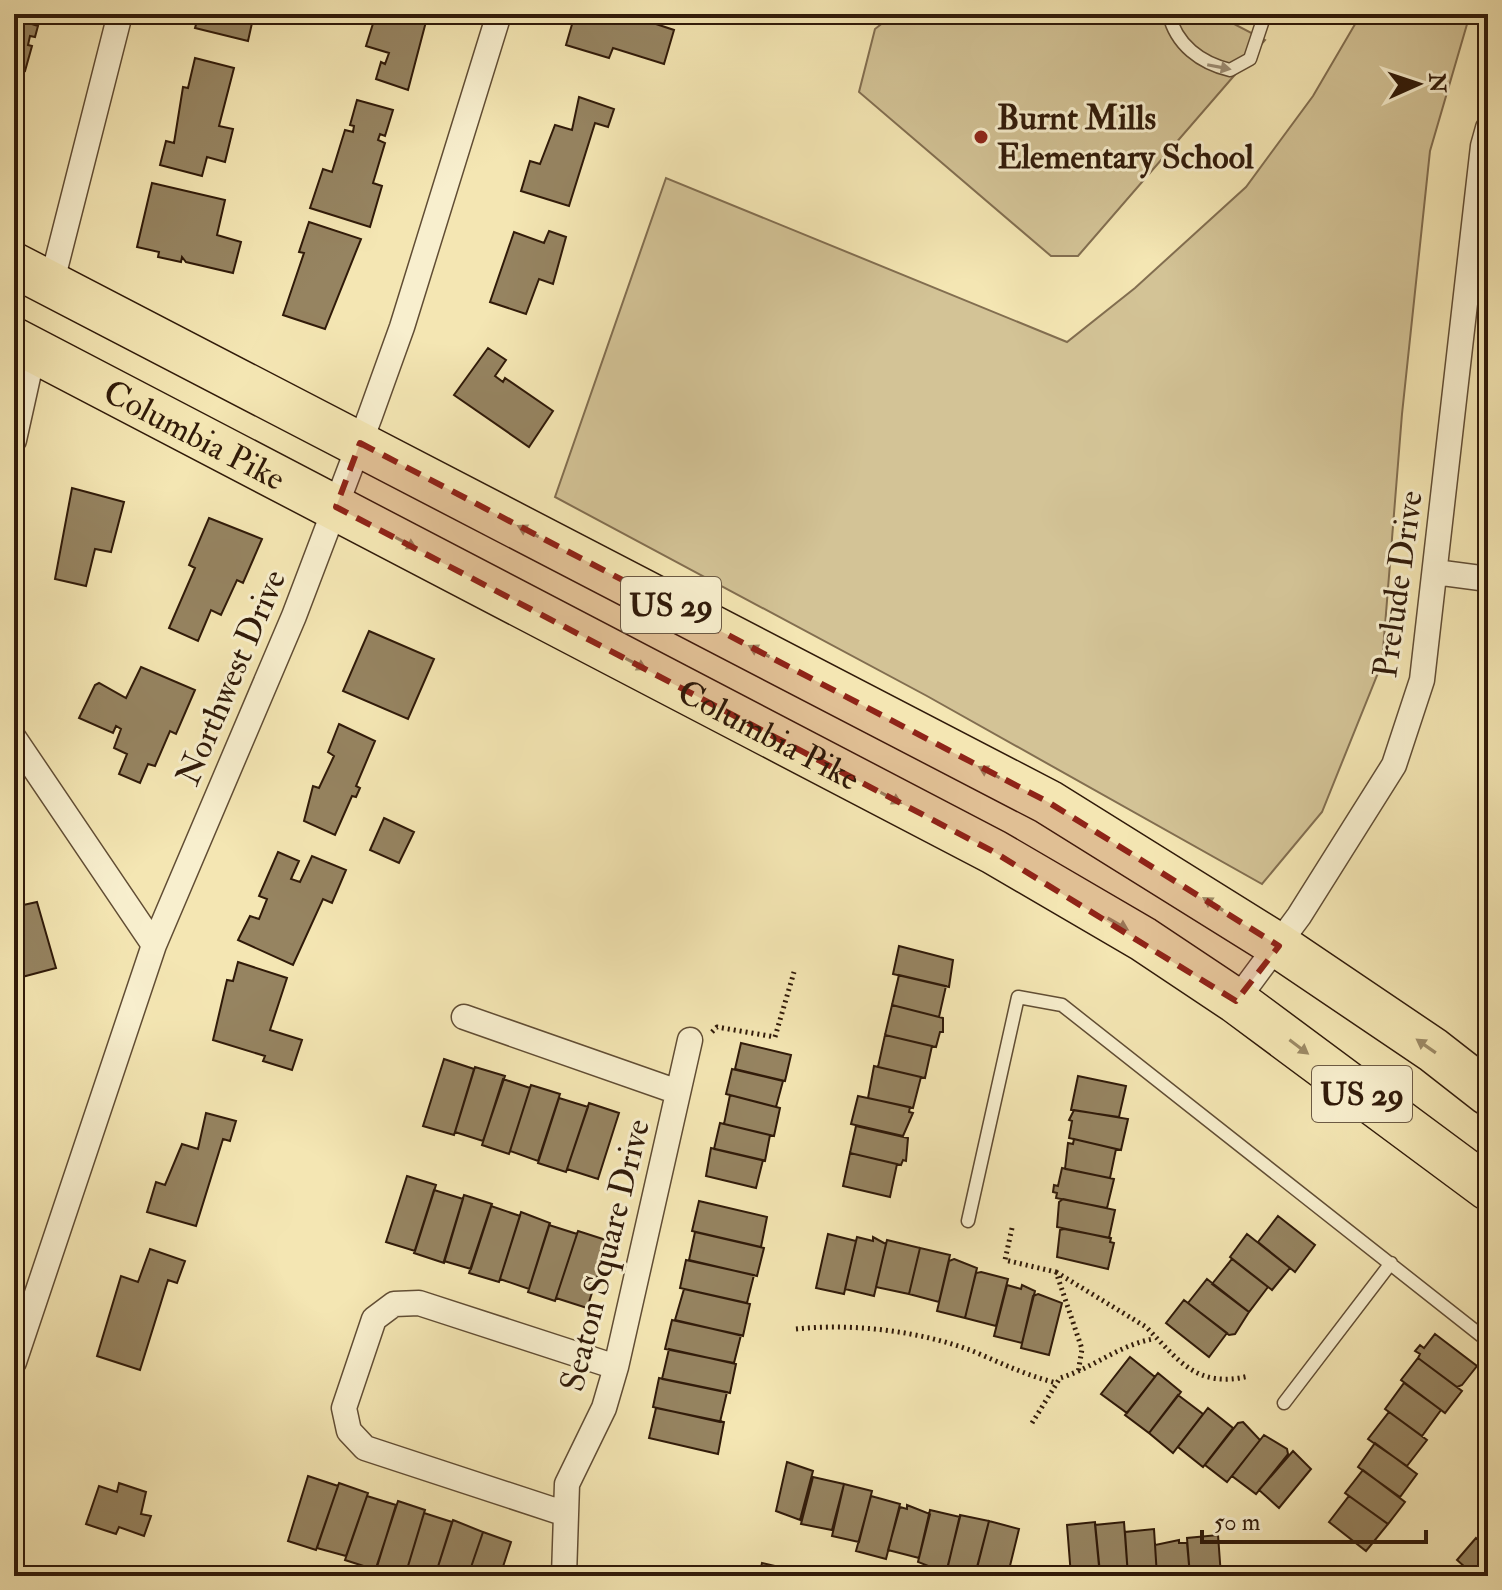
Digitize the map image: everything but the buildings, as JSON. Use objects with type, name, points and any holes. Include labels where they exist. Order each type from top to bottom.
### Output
[{"type":"highway","name":"Columbia Pike","points":[[32,275],[1048,802],[1279,946],[1433,1050],[1488,1093]]},
{"type":"highway","name":"Columbia Pike","points":[[24,345],[994,852],[1143,939],[1236,1001],[1488,1188]]},
{"type":"street","points":[[32,275],[120,14]]},
{"type":"street","name":"Northwest Drive","points":[[14,1362],[154,945],[336,507],[402,327],[499,14]]},
{"type":"street","name":"Prelude Drive","points":[[1236,1001],[1279,946],[1345,847],[1394,765],[1422,680],[1483,146],[1488,128]]},
{"type":"street","points":[[14,440],[24,345]]},
{"type":"street","points":[[1435,572],[1488,579]]},
{"type":"street","points":[[14,738],[154,945]]},
{"type":"street","points":[[464,1017],[678,1092]]},
{"type":"street","name":"Seaton Square Drive","points":[[564,1576],[567,1484],[604,1408],[678,1092],[700,1041]]},
{"type":"street","points":[[566,1514],[365,1448],[357,1440],[349,1431],[344,1408],[374,1319],[394,1304],[419,1303],[616,1367]]},
{"type":"lane","points":[[1169,14],[1173,32],[1206,64],[1230,70],[1250,59],[1265,14]]},
{"type":"lane","points":[[968,1221],[1018,997],[1062,1005],[1488,1341]]},
{"type":"lane","points":[[1284,1403],[1391,1263]]},
{"type":"path","points":[[700,1041],[717,1027],[775,1037],[794,972]]},
{"type":"path","points":[[1012,1228],[1005,1260],[1056,1272],[1135,1324],[1146,1327],[1153,1339],[1201,1377],[1227,1381],[1249,1376]]},
{"type":"path","points":[[1056,1272],[1082,1349],[1078,1373]]},
{"type":"path","points":[[796,1329],[832,1325],[925,1338],[974,1352],[1018,1373],[1057,1383]]},
{"type":"path","points":[[1032,1423],[1060,1378],[1078,1373],[1131,1343],[1153,1339]]},
{"type":"highlighted area","points":[[360,443],[1048,802],[1279,946],[1236,1001],[994,852],[336,507]]},
{"type":"shaded area","points":[[894,14],[1215,14],[1265,40],[1078,256],[1051,256],[859,92],[875,29]]},
{"type":"shaded area","points":[[1361,14],[1470,14],[1430,151],[1402,414],[1382,663],[1322,812],[1262,884],[927,696],[555,497],[666,178],[1067,342],[1135,288],[1246,187],[1313,96]]},
{"type":"place","name":"Burnt Mills Elementary School","points":[[981,137]]}]
